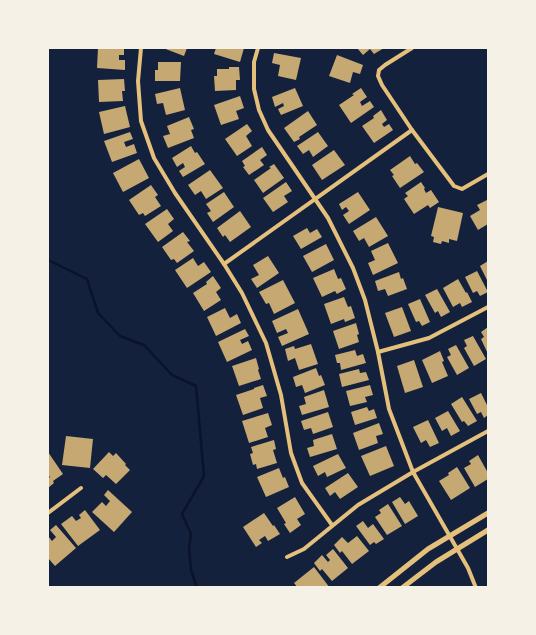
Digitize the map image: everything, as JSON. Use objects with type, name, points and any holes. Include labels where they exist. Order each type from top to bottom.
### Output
[{"type":"street","points":[[140,48],[138,81],[141,121],[154,158],[175,193],[242,293],[266,343],[280,395],[291,453],[302,483],[332,525]]},
{"type":"street","points":[[258,48],[254,62],[254,89],[259,110],[268,130],[332,225],[353,268],[365,300],[378,352],[389,409],[413,472],[454,542],[476,588]]},
{"type":"street","points":[[412,48],[379,70],[378,76],[382,85],[412,130],[454,186],[462,189],[488,174]]},
{"type":"street","points":[[224,264],[412,130]]},
{"type":"street","points":[[378,352],[429,338],[488,307]]},
{"type":"street","points":[[287,557],[304,549],[358,505],[488,431]]},
{"type":"street","points":[[48,513],[81,488]]},
{"type":"street","points":[[379,588],[428,549],[488,514]]},
{"type":"street","points":[[402,588],[436,562],[488,530]]},
{"type":"building","points":[[98,48],[124,48],[124,55],[119,55],[119,60],[125,60],[125,70],[97,68]]},
{"type":"building","points":[[163,48],[187,48],[184,56]]},
{"type":"building","points":[[216,48],[244,48],[240,62],[214,54]]},
{"type":"building","points":[[357,48],[384,48],[374,54],[370,49],[363,55]]},
{"type":"building","points":[[274,53],[301,58],[296,80],[278,76],[280,65],[272,63]]},
{"type":"building","points":[[337,55],[363,65],[360,74],[353,72],[350,83],[329,76]]},
{"type":"building","points":[[158,62],[181,62],[180,81],[155,81],[155,70],[158,70]]},
{"type":"building","points":[[229,67],[239,67],[240,80],[236,80],[236,90],[215,91],[214,76],[217,76],[217,69],[229,69]]},
{"type":"building","points":[[124,79],[125,91],[122,91],[123,101],[99,102],[98,80]]},
{"type":"building","points":[[180,88],[185,110],[166,115],[163,103],[157,104],[155,94]]},
{"type":"building","points":[[295,88],[303,106],[281,115],[278,109],[284,106],[283,103],[275,107],[272,97]]},
{"type":"building","points":[[361,88],[367,97],[360,102],[362,106],[370,101],[374,107],[351,123],[339,105]]},
{"type":"building","points":[[240,96],[244,108],[236,111],[239,119],[221,125],[214,105]]},
{"type":"building","points":[[125,106],[130,127],[104,134],[99,112]]},
{"type":"building","points":[[381,110],[387,120],[382,124],[384,127],[389,124],[393,130],[374,143],[362,126],[374,118],[373,116]]},
{"type":"building","points":[[308,111],[317,125],[294,142],[284,128]]},
{"type":"building","points":[[189,117],[194,129],[191,130],[194,138],[168,148],[163,136],[170,134],[167,126]]},
{"type":"building","points":[[247,124],[252,131],[246,136],[252,146],[237,156],[225,139]]},
{"type":"building","points":[[130,132],[133,139],[124,142],[126,147],[134,144],[137,153],[112,162],[104,141]]},
{"type":"building","points":[[318,132],[328,146],[313,157],[309,150],[303,154],[297,146]]},
{"type":"building","points":[[191,146],[205,164],[183,177],[179,171],[185,167],[183,163],[177,167],[172,158]]},
{"type":"building","points":[[262,147],[267,155],[260,160],[264,165],[249,175],[243,167],[245,166],[242,161]]},
{"type":"building","points":[[334,150],[345,165],[322,180],[312,165]]},
{"type":"building","points":[[410,156],[415,164],[417,163],[424,172],[400,188],[390,170]]},
{"type":"building","points":[[139,159],[149,178],[123,192],[113,173]]},
{"type":"building","points":[[274,164],[284,178],[263,193],[254,180]]},
{"type":"building","points":[[210,170],[223,188],[206,199],[201,191],[195,195],[188,185]]},
{"type":"building","points":[[286,182],[292,191],[284,196],[288,202],[273,212],[263,198]]},
{"type":"building","points":[[421,182],[426,193],[431,190],[439,202],[430,208],[428,205],[414,214],[404,199],[408,196],[405,193]]},
{"type":"building","points":[[151,185],[158,195],[155,197],[161,206],[145,216],[143,213],[139,215],[129,200]]},
{"type":"building","points":[[224,192],[234,207],[213,222],[207,213],[211,211],[206,204]]},
{"type":"building","points":[[358,192],[370,210],[349,224],[343,215],[349,211],[346,207],[342,210],[339,204]]},
{"type":"building","points":[[487,200],[488,224],[478,230],[470,216],[480,210],[477,205]]},
{"type":"building","points":[[438,207],[463,213],[457,241],[449,239],[449,243],[442,241],[441,244],[433,242],[434,237],[431,236]]},
{"type":"building","points":[[167,209],[174,219],[168,224],[173,231],[158,242],[145,224]]},
{"type":"building","points":[[240,211],[251,227],[230,242],[225,235],[223,237],[217,228]]},
{"type":"building","points":[[376,217],[388,236],[369,247],[364,238],[359,241],[353,231]]},
{"type":"building","points":[[307,228],[310,233],[317,229],[322,237],[301,249],[293,236]]},
{"type":"building","points":[[183,232],[190,241],[187,242],[194,251],[177,263],[174,259],[171,260],[162,247]]},
{"type":"building","points":[[388,243],[398,263],[373,275],[368,263],[375,260],[371,251]]},
{"type":"building","points":[[326,244],[334,260],[312,272],[303,256]]},
{"type":"building","points":[[268,256],[279,273],[257,288],[251,279],[259,275],[253,265]]},
{"type":"building","points":[[193,258],[198,266],[204,262],[211,272],[187,288],[175,270]]},
{"type":"building","points":[[488,261],[488,282],[480,266]]},
{"type":"building","points":[[334,269],[338,279],[341,278],[346,289],[337,294],[335,291],[322,297],[313,278]]},
{"type":"building","points":[[477,271],[488,292],[480,296],[477,291],[473,293],[465,277]]},
{"type":"building","points":[[399,272],[407,289],[388,296],[385,289],[378,291],[375,281]]},
{"type":"building","points":[[213,276],[221,288],[216,292],[221,300],[204,311],[193,293],[207,284],[206,282]]},
{"type":"building","points":[[458,279],[472,302],[462,307],[460,303],[453,307],[443,288]]},
{"type":"building","points":[[283,280],[295,303],[274,314],[269,303],[266,304],[259,292]]},
{"type":"building","points":[[437,289],[450,312],[441,317],[438,311],[435,313],[425,295]]},
{"type":"building","points":[[344,297],[348,307],[351,306],[355,318],[345,322],[344,319],[331,324],[324,304]]},
{"type":"building","points":[[420,299],[430,322],[422,326],[419,321],[416,322],[408,304]]},
{"type":"building","points":[[402,307],[411,331],[394,337],[385,313]]},
{"type":"building","points":[[225,308],[230,318],[237,314],[241,323],[216,336],[207,317]]},
{"type":"building","points":[[298,309],[309,334],[282,346],[278,337],[288,333],[286,329],[277,333],[272,321]]},
{"type":"building","points":[[356,323],[359,342],[339,349],[333,331]]},
{"type":"building","points":[[488,327],[488,354],[481,339],[484,337],[481,332]]},
{"type":"building","points":[[245,329],[249,336],[240,340],[242,344],[248,341],[252,350],[227,362],[218,342]]},
{"type":"building","points":[[473,336],[486,359],[474,366],[464,348],[467,346],[464,340]]},
{"type":"building","points":[[311,344],[318,364],[299,370],[295,358],[288,361],[285,349],[294,346],[295,349]]},
{"type":"building","points":[[456,345],[469,368],[457,375],[447,357],[451,355],[448,349]]},
{"type":"building","points":[[355,350],[357,356],[363,354],[366,363],[341,370],[340,363],[337,363],[335,355]]},
{"type":"building","points":[[440,351],[448,376],[432,383],[422,360]]},
{"type":"building","points":[[256,358],[261,379],[239,386],[232,366]]},
{"type":"building","points":[[414,360],[423,387],[405,393],[397,366]]},
{"type":"building","points":[[316,368],[325,385],[305,393],[302,385],[296,387],[293,377]]},
{"type":"building","points":[[359,369],[360,373],[366,372],[369,380],[342,387],[339,374]]},
{"type":"building","points":[[263,385],[267,396],[260,398],[263,408],[243,415],[236,395]]},
{"type":"building","points":[[370,385],[373,395],[365,397],[367,402],[350,406],[346,391]]},
{"type":"building","points":[[324,390],[329,407],[302,415],[299,406],[306,404],[304,397]]},
{"type":"building","points":[[481,393],[488,407],[488,415],[484,418],[481,412],[477,414],[469,399]]},
{"type":"building","points":[[462,397],[477,421],[468,426],[464,421],[462,422],[451,404]]},
{"type":"building","points":[[367,407],[369,411],[374,409],[377,418],[355,425],[351,412]]},
{"type":"building","points":[[448,411],[460,431],[451,436],[447,428],[442,431],[435,418]]},
{"type":"building","points":[[328,412],[333,427],[313,434],[311,428],[304,430],[301,421]]},
{"type":"building","points":[[268,413],[272,425],[265,428],[268,437],[249,443],[242,421]]},
{"type":"building","points":[[428,420],[439,443],[430,447],[426,440],[421,443],[413,427]]},
{"type":"building","points":[[379,423],[383,434],[376,436],[378,443],[359,450],[353,433]]},
{"type":"building","points":[[332,434],[337,449],[310,457],[307,448],[314,446],[313,440]]},
{"type":"building","points":[[66,436],[93,439],[90,468],[62,465]]},
{"type":"building","points":[[274,440],[276,449],[273,450],[277,463],[257,469],[256,464],[253,465],[250,454],[253,453],[251,447]]},
{"type":"building","points":[[386,446],[394,466],[370,476],[361,456]]},
{"type":"building","points":[[48,452],[63,474],[53,481],[54,483],[48,488],[48,479],[50,477],[48,475]]},
{"type":"building","points":[[109,452],[113,456],[116,453],[130,470],[116,484],[106,475],[103,478],[93,469]]},
{"type":"building","points":[[338,454],[346,468],[327,477],[325,472],[318,476],[313,466]]},
{"type":"building","points":[[478,455],[488,473],[488,479],[475,487],[464,468],[471,464],[469,461]]},
{"type":"building","points":[[457,467],[470,488],[451,500],[439,481]]},
{"type":"building","points":[[279,468],[289,487],[266,497],[257,477]]},
{"type":"building","points":[[348,473],[358,487],[340,499],[335,492],[330,496],[325,488]]},
{"type":"building","points":[[108,490],[132,512],[114,532],[92,512],[102,502],[106,506],[110,501],[104,495]]},
{"type":"building","points":[[295,497],[305,514],[297,519],[301,525],[290,533],[277,508]]},
{"type":"building","points":[[400,497],[405,504],[409,501],[418,516],[405,524],[392,502]]},
{"type":"building","points":[[388,504],[402,526],[387,535],[375,517],[381,513],[379,510]]},
{"type":"building","points":[[85,510],[100,530],[78,546],[61,524],[72,516],[76,521],[81,518],[79,515]]},
{"type":"building","points":[[264,513],[280,534],[268,541],[265,536],[259,540],[262,543],[256,547],[243,527]]},
{"type":"building","points":[[363,521],[368,528],[373,524],[384,539],[370,545],[356,526]]},
{"type":"building","points":[[56,525],[76,548],[55,566],[48,558],[48,536],[52,541],[56,537],[50,530]]},
{"type":"building","points":[[357,536],[369,551],[352,564],[342,551],[340,553],[334,545],[342,537],[348,543]]},
{"type":"building","points":[[333,549],[348,568],[332,581],[314,563],[322,555],[328,562],[330,560],[326,555]]},
{"type":"building","points":[[314,567],[330,588],[298,588],[294,583]]},
{"type":"waterway","points":[[48,260],[87,279],[98,313],[120,336],[144,345],[172,375],[196,386],[204,476],[182,514],[191,534],[189,548],[191,570],[197,588]]}]
